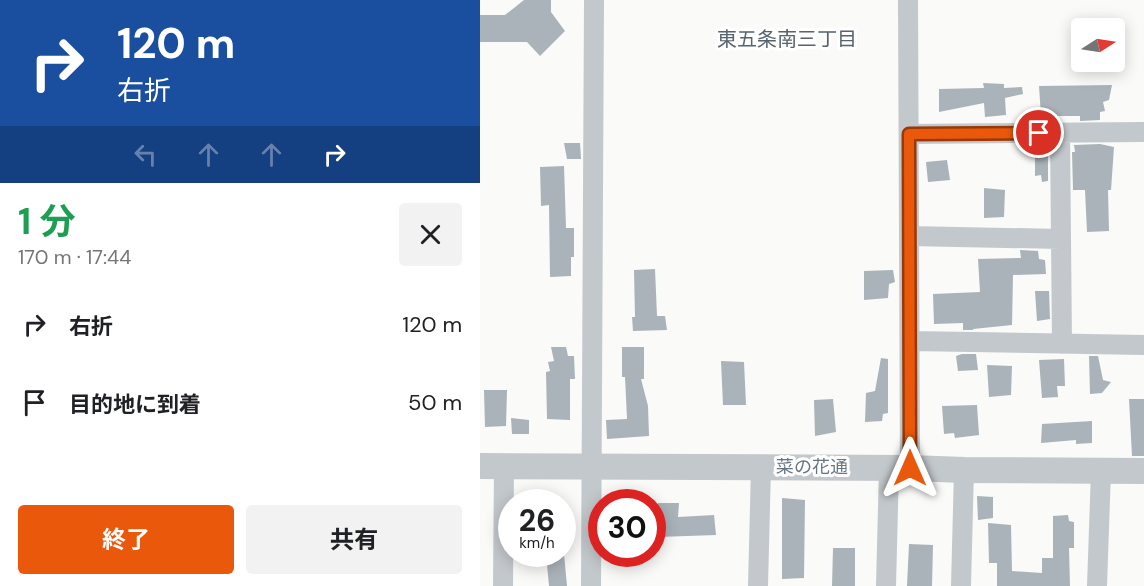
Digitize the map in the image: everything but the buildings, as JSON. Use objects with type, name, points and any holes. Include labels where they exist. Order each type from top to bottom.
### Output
[{"type":"street","points":[[591,586],[594,0]]},
{"type":"street","points":[[886,586],[900,468],[910,341],[908,0]]},
{"type":"street","points":[[909,134],[1144,132]]},
{"type":"street","points":[[1060,133],[1062,344]]},
{"type":"street","points":[[909,236],[1061,238]]},
{"type":"street","points":[[910,341],[1144,345]]},
{"type":"street","points":[[492,466],[502,586]]},
{"type":"street","name":"菜の花通","points":[[492,466],[1144,471]]},
{"type":"street","points":[[758,586],[761,467]]},
{"type":"street","points":[[961,586],[964,470]]},
{"type":"street","points":[[1098,586],[1101,471]]},
{"type":"district","name":"東五条南三丁目","points":[[787,39]]},
{"type":"route","points":[[910,468],[909,134],[1039,133]]}]
